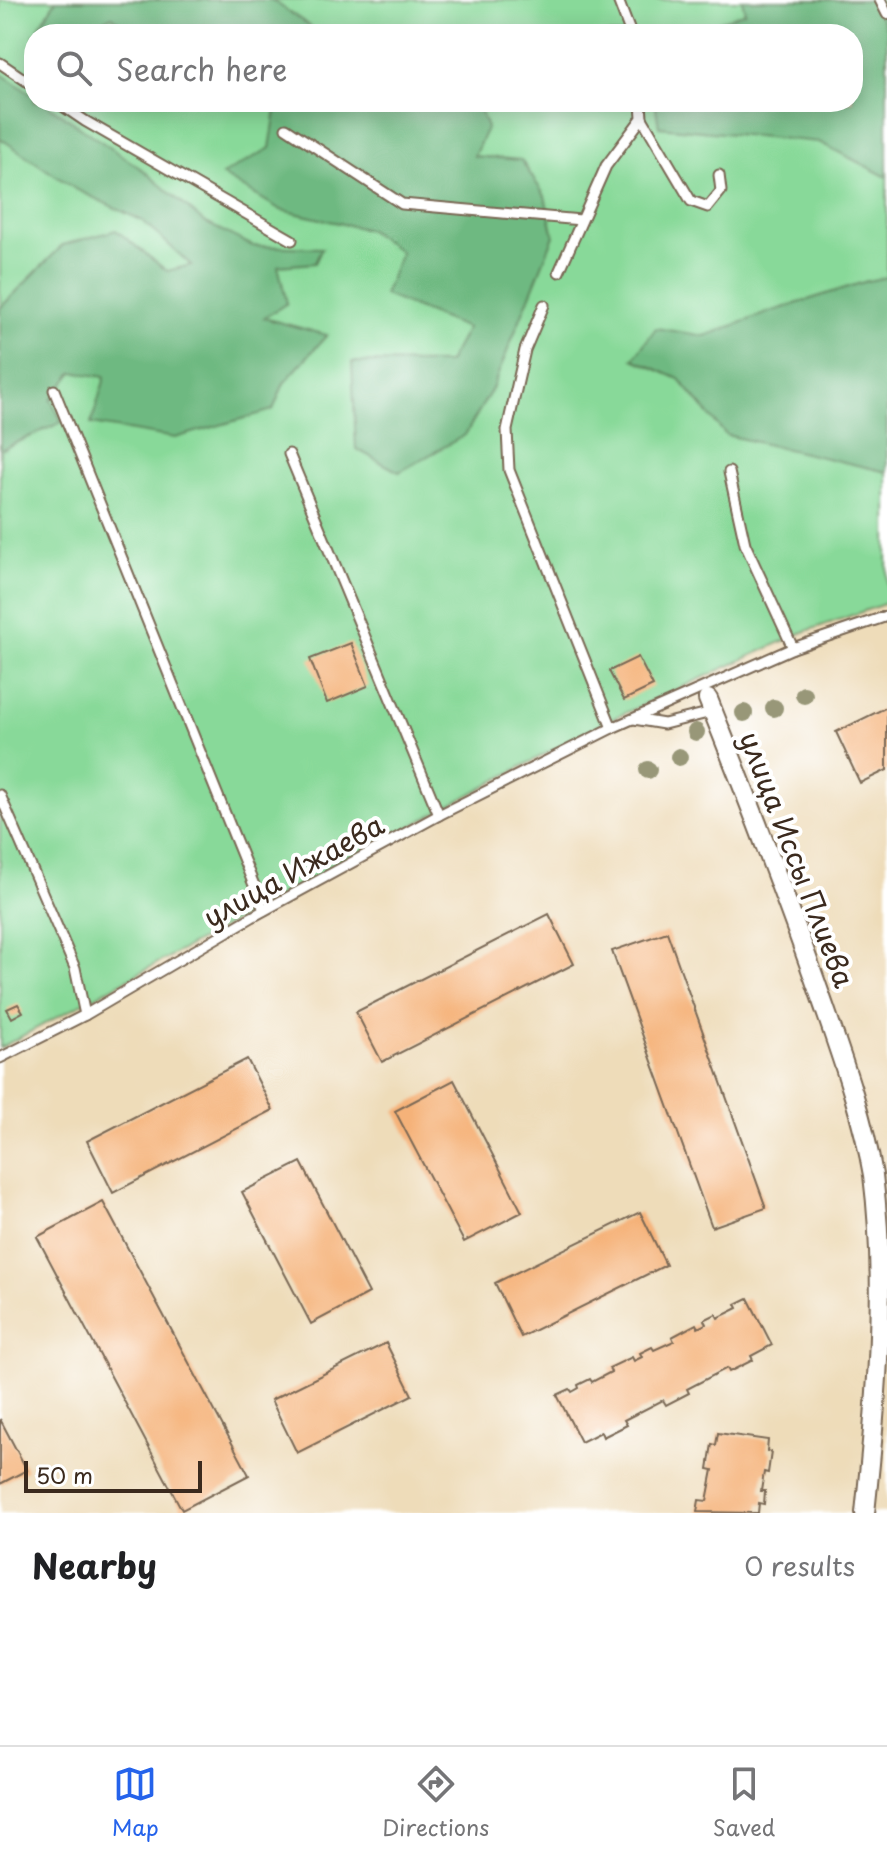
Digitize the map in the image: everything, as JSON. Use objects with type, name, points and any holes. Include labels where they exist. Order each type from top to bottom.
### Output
[{"type":"street","name":"улица Иссы Плиева","points":[[710,706],[797,928],[852,1087],[873,1174],[885,1342],[865,1513]]},
{"type":"lane","points":[[618,0],[627,24]]},
{"type":"lane","points":[[880,0],[887,14]]},
{"type":"lane","points":[[0,63],[24,79]]},
{"type":"lane","points":[[72,112],[292,240]]},
{"type":"lane","points":[[642,112],[642,118],[691,201],[708,207],[721,191],[719,175]]},
{"type":"lane","points":[[559,272],[606,166],[642,118]]},
{"type":"lane","points":[[286,128],[402,204],[581,220]]},
{"type":"lane","points":[[544,305],[525,350],[507,430],[509,470],[612,728]]},
{"type":"lane","points":[[54,390],[264,910]]},
{"type":"lane","points":[[289,454],[439,815]]},
{"type":"lane","points":[[729,472],[745,544],[793,648]]},
{"type":"lane","name":"улица Ижаева","points":[[0,1058],[85,1015],[264,910],[439,815],[612,728],[793,648],[887,616]]},
{"type":"lane","points":[[634,719],[664,724],[710,706]]},
{"type":"lane","points":[[0,795],[75,968],[85,1015]]},
{"type":"green space","points":[[0,0],[887,0],[887,603],[801,633],[601,724],[0,1048]]},
{"type":"green space","points":[[56,0],[272,0],[307,24],[121,24],[112,16],[97,24],[41,24]]},
{"type":"green space","points":[[742,0],[872,0],[887,30],[887,177],[819,142],[659,127],[657,112],[863,112],[863,24],[714,24],[745,12]]},
{"type":"green space","points":[[0,73],[24,89],[24,112],[58,112],[143,170],[204,222],[253,246],[322,248],[315,263],[278,266],[287,303],[264,318],[327,335],[284,383],[273,410],[175,438],[91,424],[105,377],[73,372],[51,400],[62,422],[0,450],[0,308],[63,245],[116,230],[167,271],[191,265],[143,221],[75,189],[0,138]]},
{"type":"green space","points":[[276,112],[481,112],[487,128],[474,156],[521,160],[545,196],[554,236],[492,389],[465,435],[399,472],[356,449],[352,362],[448,363],[467,328],[384,295],[401,252],[369,230],[281,210],[222,175],[270,148]]},
{"type":"green space","points":[[887,277],[887,472],[726,435],[679,379],[633,359],[656,328],[705,336],[770,312]]},
{"type":"building","points":[[351,643],[368,686],[327,703],[310,659]]},
{"type":"building","points":[[638,657],[653,686],[624,700],[609,671]]},
{"type":"building","points":[[887,707],[887,770],[860,783],[836,732]]},
{"type":"building","points":[[549,914],[574,964],[382,1062],[356,1012]]},
{"type":"building","points":[[667,932],[766,1208],[712,1227],[612,951]]},
{"type":"building","points":[[18,1004],[23,1012],[12,1018],[7,1009]]},
{"type":"building","points":[[247,1059],[273,1110],[113,1193],[87,1141]]},
{"type":"building","points":[[454,1080],[522,1212],[464,1242],[395,1111]]},
{"type":"building","points":[[301,1162],[369,1293],[311,1324],[242,1192]]},
{"type":"building","points":[[103,1202],[249,1475],[182,1510],[37,1237]]},
{"type":"building","points":[[640,1212],[666,1265],[521,1337],[495,1283]]},
{"type":"building","points":[[748,1298],[772,1345],[751,1356],[753,1360],[729,1372],[727,1368],[687,1389],[689,1393],[666,1405],[663,1400],[624,1420],[627,1425],[603,1437],[601,1432],[581,1442],[557,1395],[570,1389],[572,1392],[590,1379],[592,1382],[611,1372],[609,1368],[632,1357],[634,1361],[642,1357],[640,1353],[652,1347],[654,1350],[674,1341],[672,1337],[696,1324],[698,1328],[706,1324],[704,1320],[716,1314],[718,1318],[738,1308],[736,1304]]},
{"type":"building","points":[[386,1343],[412,1395],[297,1453],[271,1400]]},
{"type":"building","points":[[0,1419],[27,1470],[0,1484]]},
{"type":"building","points":[[718,1433],[768,1440],[767,1451],[771,1452],[761,1491],[765,1491],[764,1504],[759,1503],[758,1513],[697,1512],[699,1500],[707,1501],[713,1470],[708,1469],[712,1444],[716,1445]]}]
